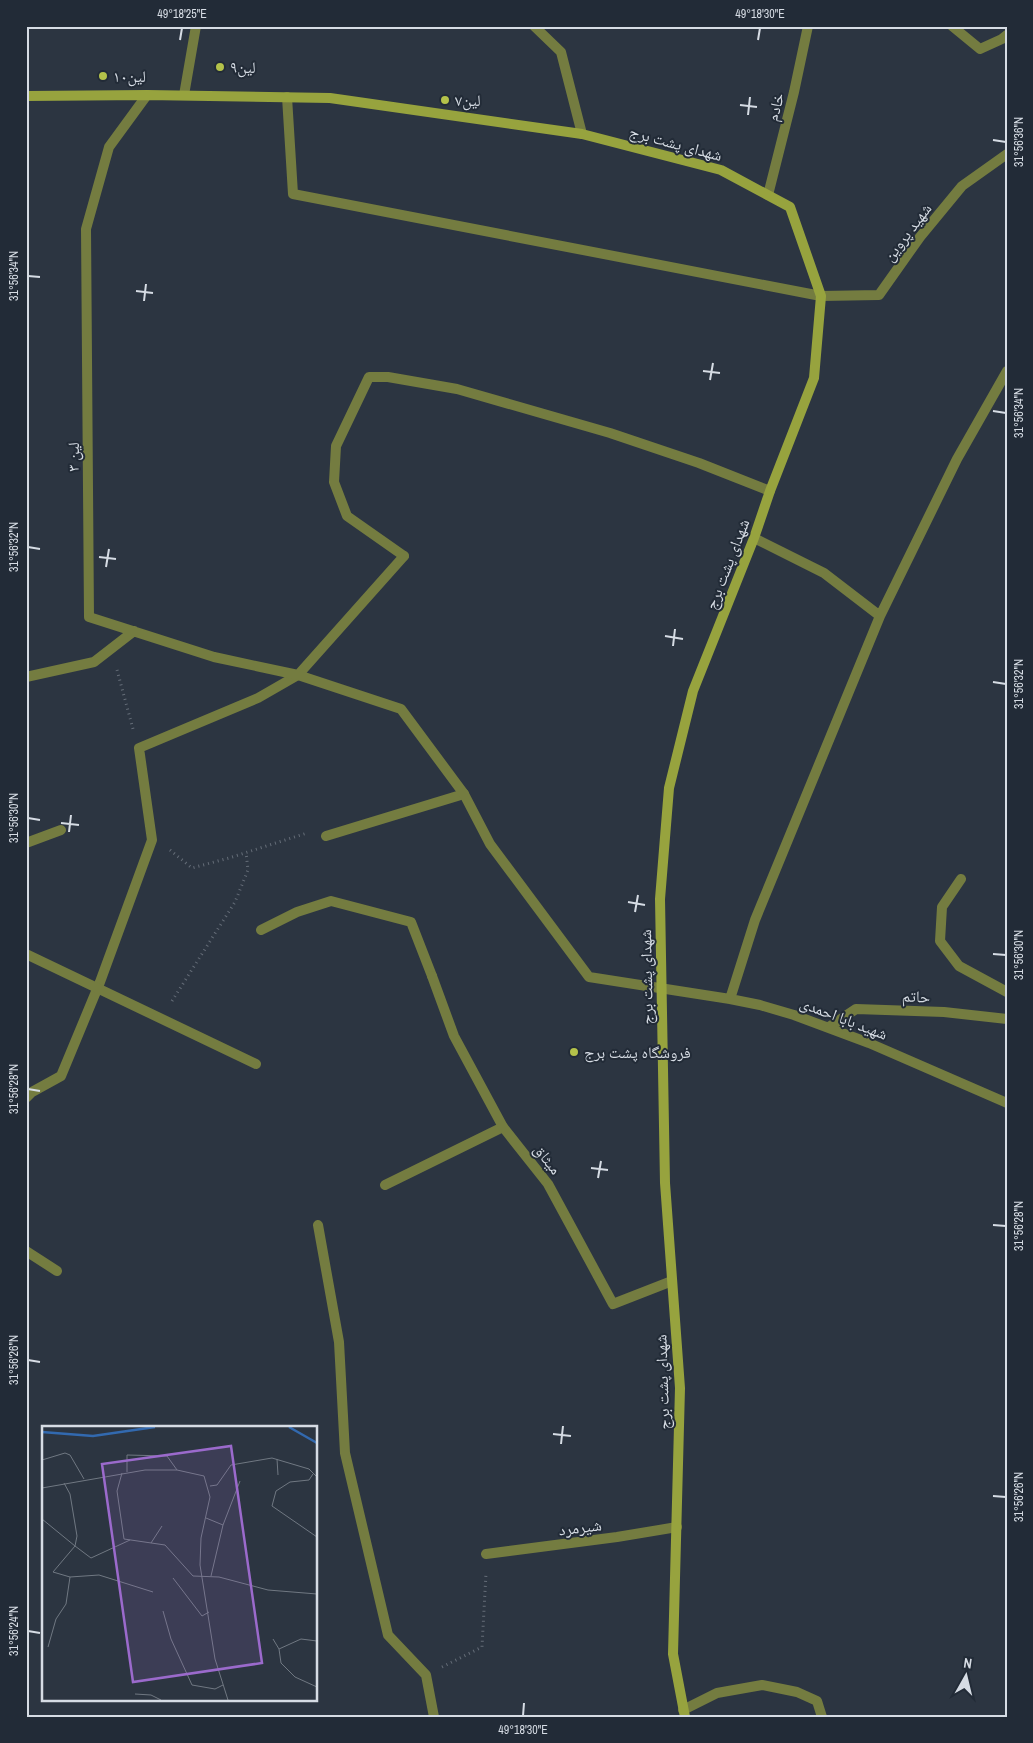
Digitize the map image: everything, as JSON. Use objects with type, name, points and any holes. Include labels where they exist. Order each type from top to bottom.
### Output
[{"type":"street","points":[[184,95],[196,26]]},
{"type":"street","points":[[534,26],[561,52],[582,134]]},
{"type":"street","name":"خادم","points":[[768,195],[794,92],[808,26]]},
{"type":"street","points":[[952,26],[980,49],[1007,35]]},
{"type":"street","name":"لین ۳","points":[[146,95],[109,148],[86,229],[88,617],[214,657],[298,675],[401,709],[464,794]]},
{"type":"street","name":"شهدای پشت برج","points":[[26,96],[184,95],[330,98],[582,134],[720,170],[790,207],[821,296],[814,378],[770,491],[754,538],[693,691],[669,788],[660,899],[665,1184],[680,1388],[673,1654],[684,1713]]},
{"type":"street","points":[[287,97],[293,194],[821,296]]},
{"type":"street","name":"شهید پروین","points":[[821,296],[878,295],[920,237],[962,186],[1007,154]]},
{"type":"street","points":[[730,999],[755,920],[880,616],[957,459],[1007,371]]},
{"type":"street","points":[[26,1098],[32,1092],[61,1076],[98,988],[152,840],[139,748],[258,698],[298,675],[404,556],[346,516],[334,482],[336,446],[369,377],[388,377],[457,389],[610,433],[699,463],[770,491]]},
{"type":"street","points":[[754,538],[824,573],[880,616]]},
{"type":"street","points":[[26,677],[94,662],[134,631]]},
{"type":"street","points":[[326,836],[464,794]]},
{"type":"street","name":"شهید بابا احمدی","points":[[464,794],[490,844],[589,977],[730,999],[794,1015],[869,1043],[1007,1103]]},
{"type":"street","points":[[26,843],[61,830]]},
{"type":"street","points":[[961,879],[942,907],[940,941],[958,966],[1007,992]]},
{"type":"street","name":"میثاق","points":[[261,930],[297,912],[331,901],[411,922],[454,1036],[503,1127],[548,1184],[613,1304],[672,1281]]},
{"type":"street","points":[[26,954],[256,1064]]},
{"type":"street","name":"حاتم","points":[[829,1027],[856,1009],[944,1012],[1007,1018]]},
{"type":"street","points":[[385,1185],[503,1127]]},
{"type":"street","points":[[318,1224],[339,1342],[346,1453],[388,1635],[426,1675],[434,1717]]},
{"type":"street","points":[[26,1251],[57,1271]]},
{"type":"street","name":"شیرمرد","points":[[486,1554],[677,1527]]},
{"type":"street","points":[[684,1713],[717,1693],[762,1686],[796,1692],[816,1701],[822,1717]]},
{"type":"path","points":[[111,649],[139,748]]},
{"type":"path","points":[[152,840],[174,852],[192,868],[304,833],[326,836]]},
{"type":"path","points":[[162,1019],[235,902],[248,870],[246,852]]},
{"type":"path","points":[[426,1675],[482,1647],[486,1554]]},
{"type":"place","name":"لین۹","points":[[220,67]]},
{"type":"place","name":"لین۱۰","points":[[103,76]]},
{"type":"place","name":"لین۷","points":[[445,100]]},
{"type":"place","name":"فروشگاه پشت برج","points":[[574,1052]]}]
